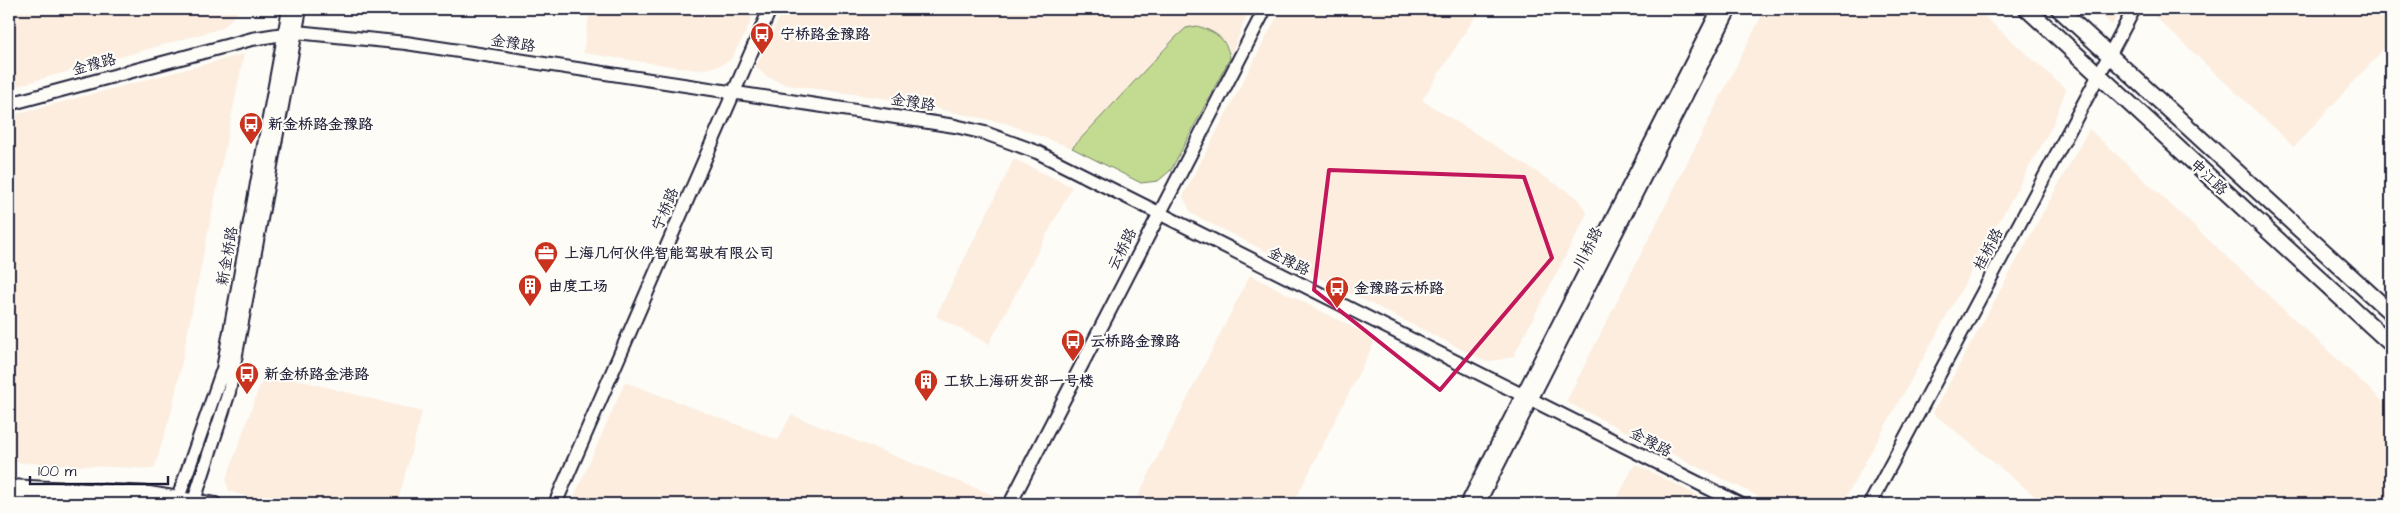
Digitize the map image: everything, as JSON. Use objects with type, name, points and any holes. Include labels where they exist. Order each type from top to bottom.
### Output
[{"type":"main road","name":"申江路","points":[[2027,9],[2391,344]]},
{"type":"main road","name":"申江路","points":[[2059,9],[2391,313]]},
{"type":"street","name":"新金桥路","points":[[194,502],[229,392],[291,33],[289,9]]},
{"type":"street","name":"新金桥路","points":[[178,500],[223,369],[262,148],[291,33],[300,9]]},
{"type":"street","name":"宁桥路","points":[[555,504],[770,9]]},
{"type":"street","name":"云桥路","points":[[1010,504],[1265,9]]},
{"type":"street","name":"川桥路","points":[[1478,504],[1526,397],[1719,9]]},
{"type":"street","name":"川桥路","points":[[1467,504],[1526,397],[1730,9]]},
{"type":"street","name":"桂桥路","points":[[1870,504],[2134,9]]},
{"type":"street","name":"金豫路","points":[[9,104],[252,39],[291,33],[406,42],[733,93],[932,121],[985,133],[1037,152],[1740,504]]},
{"type":"street","points":[[9,486],[215,504]]},
{"type":"street","points":[[9,498],[150,504]]},
{"type":"highlighted area","points":[[1329,170],[1524,177],[1552,258],[1440,390],[1314,290]]},
{"type":"shaded area","points":[[9,9],[240,9],[223,28],[9,88]]},
{"type":"shaded area","points":[[590,9],[756,9],[743,38],[730,60],[721,65],[698,70],[583,53]]},
{"type":"shaded area","points":[[783,9],[1249,9],[1230,58],[1227,43],[1176,37],[1072,148],[1005,123],[890,99],[787,85],[766,76],[756,67]]},
{"type":"shaded area","points":[[1281,9],[1480,9],[1422,100],[1578,198],[1587,214],[1513,357],[1487,362],[1192,214],[1183,196]]},
{"type":"shaded area","points":[[1765,9],[1976,9],[2066,89],[2052,126],[1842,504],[1774,504],[1566,402]]},
{"type":"shaded area","points":[[2094,9],[2120,9],[2112,25]]},
{"type":"shaded area","points":[[2151,9],[2384,9],[2391,15],[2391,41],[2294,147],[2149,11]]},
{"type":"shaded area","points":[[244,54],[172,410],[154,469],[9,462],[9,116]]},
{"type":"shaded area","points":[[2089,129],[2391,409],[2391,504],[2045,504],[1933,413]]},
{"type":"shaded area","points":[[1014,159],[1072,187],[989,344],[936,316]]},
{"type":"shaded area","points":[[1250,275],[1376,339],[1293,504],[1134,504]]},
{"type":"shaded area","points":[[265,371],[422,412],[397,504],[271,504],[229,491],[226,480]]},
{"type":"shaded area","points":[[625,382],[778,440],[791,415],[1003,499],[1000,504],[571,504]]},
{"type":"shaded area","points":[[1635,464],[1715,504],[1614,504]]},
{"type":"green space","points":[[1197,26],[1215,33],[1226,45],[1230,58],[1171,170],[1158,181],[1141,183],[1072,148],[1176,37],[1186,28]]},
{"type":"place","name":"宁桥路金豫路","points":[[762,55]]},
{"type":"place","name":"新金桥路金豫路","points":[[251,145]]},
{"type":"place","name":"上海几何伙伴智能驾驶有限公司","points":[[546,274]]},
{"type":"place","name":"由度工场","points":[[530,307]]},
{"type":"place","name":"金豫路云桥路","points":[[1337,309]]},
{"type":"place","name":"云桥路金豫路","points":[[1073,362]]},
{"type":"place","name":"新金桥路金港路","points":[[247,395]]},
{"type":"place","name":"工软上海研发部一号楼","points":[[926,402]]}]
